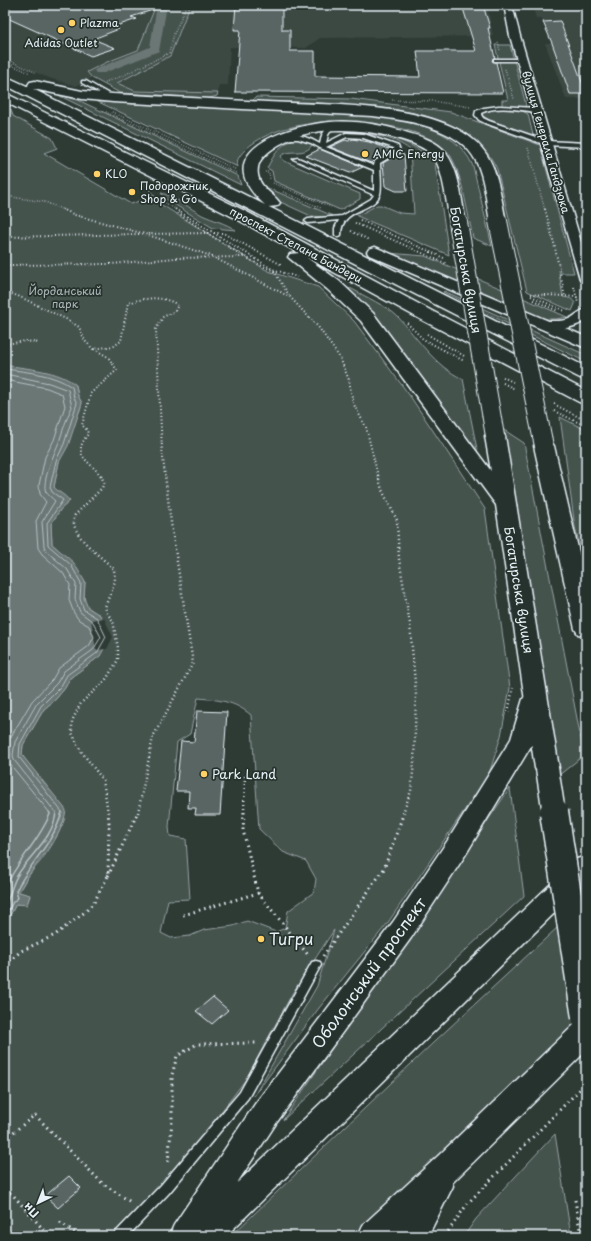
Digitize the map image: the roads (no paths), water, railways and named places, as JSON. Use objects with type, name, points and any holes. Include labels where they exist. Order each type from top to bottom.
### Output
[{"type":"main road","points":[[5,75],[52,90],[86,88],[110,105],[372,112],[398,115],[422,120],[454,133],[468,142],[482,159],[487,170],[544,446],[586,629]]},
{"type":"main road","name":"проспект Степана Бандери","points":[[5,80],[153,153],[444,303],[586,374]]},
{"type":"main road","name":"проспект Степана Бандери","points":[[7,98],[239,214],[426,315],[586,398]]},
{"type":"main road","points":[[330,127],[310,129],[283,137],[264,148],[256,155],[251,163],[250,174],[254,185],[275,196],[308,220],[344,232],[586,343]]},
{"type":"main road","name":"Богатирська вулиця","points":[[330,127],[368,128],[404,135],[431,147],[439,154],[445,164],[458,222],[495,436],[535,700],[586,1017]]},
{"type":"main road","points":[[153,153],[216,177],[275,196]]},
{"type":"main road","points":[[239,214],[333,285],[367,317],[506,505]]},
{"type":"main road","name":"Оболонський проспект","points":[[185,1236],[266,1113],[402,930],[457,847],[523,740],[535,700]]},
{"type":"main road","points":[[204,1236],[586,866]]},
{"type":"main road","points":[[374,1236],[449,1166],[586,1032]]},
{"type":"main road","points":[[411,1236],[449,1166]]},
{"type":"street","name":"вулиця Генерала Гандзюка","points":[[508,5],[536,110],[581,249],[586,279]]},
{"type":"street","points":[[544,325],[561,326],[579,321],[580,315]]},
{"type":"lane","points":[[496,60],[522,60]]},
{"type":"lane","points":[[536,110],[484,109],[478,112],[478,115],[480,119],[546,142],[586,145]]},
{"type":"lane","points":[[322,147],[325,135],[330,127]]},
{"type":"lane","points":[[308,220],[346,216],[369,203],[377,194],[377,162],[397,151],[396,147],[364,136],[346,135],[322,147]]},
{"type":"lane","points":[[283,137],[298,137],[313,142],[376,169]]},
{"type":"lane","points":[[296,159],[377,194]]},
{"type":"lane","points":[[344,232],[338,228],[346,216]]},
{"type":"lane","points":[[120,1236],[165,1189],[244,1095],[316,965]]},
{"type":"water","points":[[5,365],[52,373],[69,380],[76,385],[78,396],[82,403],[68,446],[59,462],[54,487],[70,501],[60,510],[51,524],[52,544],[74,563],[85,582],[84,598],[88,608],[100,615],[111,636],[100,656],[70,678],[65,688],[55,700],[44,709],[23,745],[22,755],[66,810],[58,833],[19,892],[30,895],[27,905],[16,904],[5,925]]},
{"type":"waterway","points":[[100,71],[155,49],[162,5]]},
{"type":"place","name":"Plazma","points":[[72,23]]},
{"type":"place","name":"Adidas Outlet","points":[[61,30]]},
{"type":"place","name":"AMIC Energy","points":[[365,154]]},
{"type":"place","name":"KLO","points":[[97,174]]},
{"type":"place","name":"Подорожник Shop & Go","points":[[132,192]]},
{"type":"place","name":"Park Land","points":[[204,774]]},
{"type":"place","name":"Тигри","points":[[261,939]]},
{"type":"park label","name":"Йорданський парк","points":[[65,297]]}]
